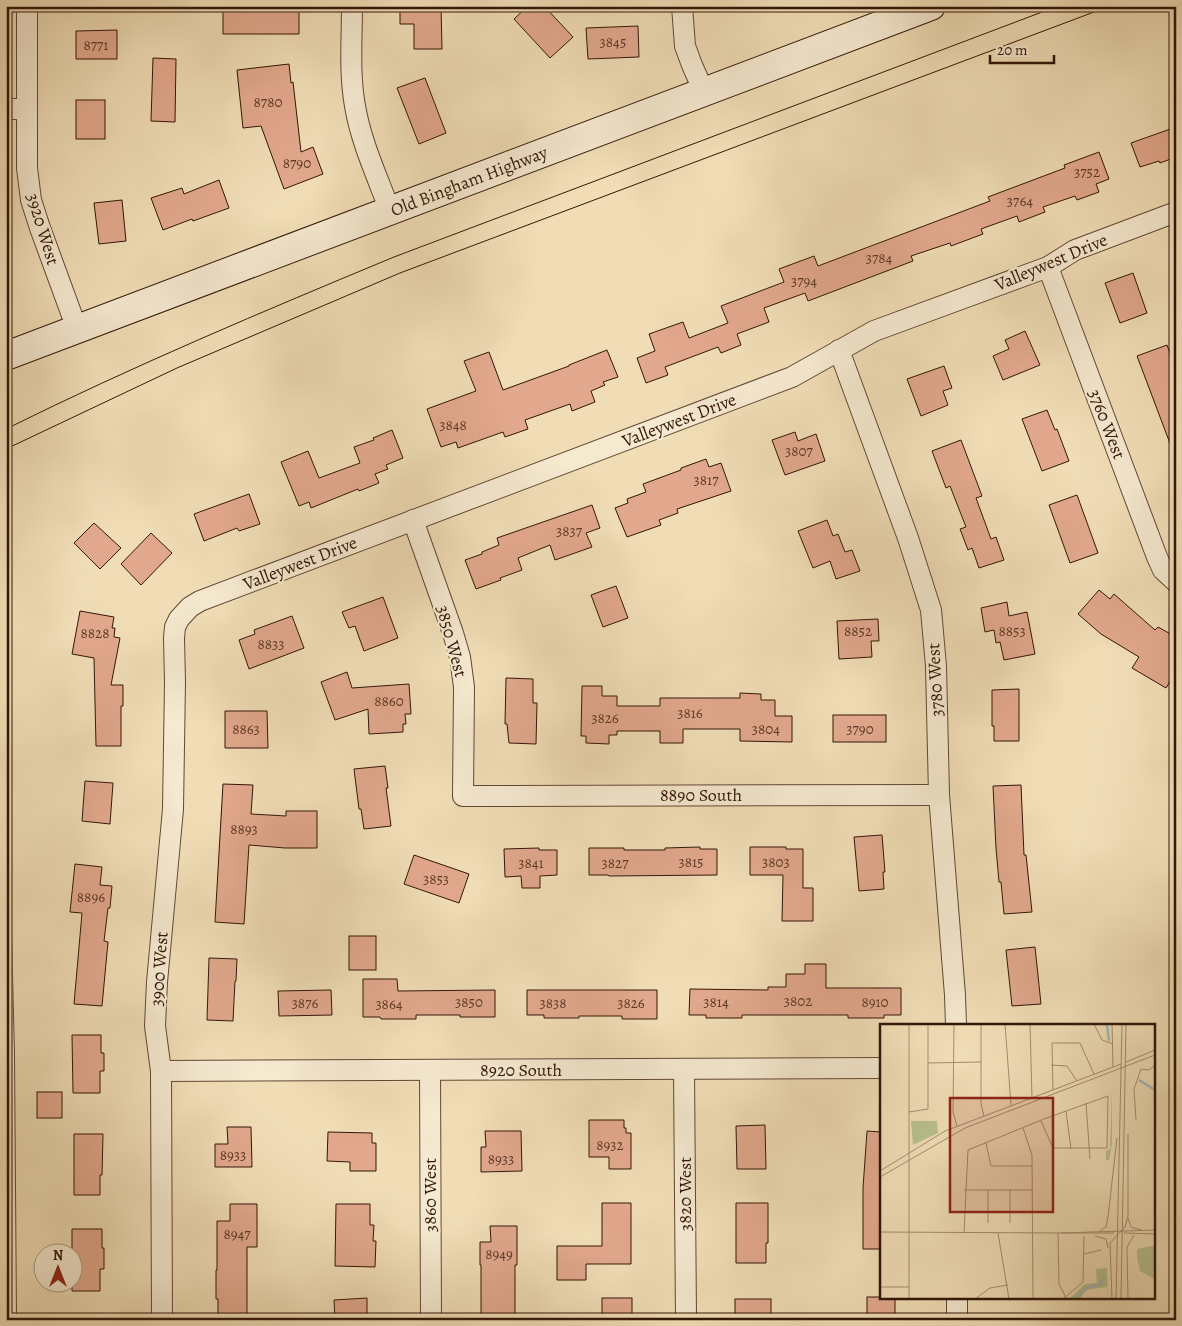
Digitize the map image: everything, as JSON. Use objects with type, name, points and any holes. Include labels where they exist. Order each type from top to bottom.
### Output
[{"type":"street","name":"3920 West","points":[[27,6],[27,168],[31,200],[77,329]]},
{"type":"street","points":[[352,6],[352,72],[355,104],[362,136],[390,211]]},
{"type":"street","points":[[682,6],[685,46],[704,92]]},
{"type":"street","name":"Old Bingham Highway","points":[[6,356],[931,6]]},
{"type":"street","points":[[6,109],[27,109]]},
{"type":"street","name":"Valleywest Drive","points":[[179,619],[190,607],[200,601],[792,377],[874,331],[1048,266],[1075,250],[1176,212]]},
{"type":"street","name":"3760 West","points":[[1048,266],[1157,557],[1163,570],[1174,580]]},
{"type":"street","name":"3780 West","points":[[839,350],[908,538],[931,610],[936,666],[939,795],[956,1024]]},
{"type":"street","name":"3850 West","points":[[413,520],[460,657],[464,687],[463,796]]},
{"type":"street","name":"3900 West","points":[[162,1320],[161,1071],[156,1026],[157,982],[173,809],[174,638],[175,627],[179,619]]},
{"type":"street","name":"8890 South","points":[[463,796],[939,795]]},
{"type":"street","name":"8920 South","points":[[161,1071],[880,1068]]},
{"type":"street","name":"3820 West","points":[[684,1069],[686,1320]]},
{"type":"street","name":"3860 West","points":[[430,1070],[431,1320]]},
{"type":"street","points":[[957,1298],[957,1320]]},
{"type":"lane","points":[[6,935],[10,1054],[11,1320]]},
{"type":"building","points":[[299,6],[299,34],[223,34],[223,7]]},
{"type":"building","points":[[400,6],[441,6],[442,49],[414,49],[414,24],[400,24]]},
{"type":"building","points":[[528,6],[544,6],[573,37],[550,58],[514,19]]},
{"type":"building","points":[[638,26],[639,57],[588,59],[586,28]]},
{"type":"building","points":[[117,30],[117,59],[76,59],[76,31]]},
{"type":"building","points":[[153,58],[176,59],[175,122],[151,121]]},
{"type":"building","points":[[289,64],[291,83],[293,82],[301,152],[313,147],[323,174],[284,189],[261,126],[243,128],[237,70]]},
{"type":"building","points":[[425,78],[446,133],[419,144],[397,88]]},
{"type":"building","points":[[76,100],[105,100],[105,139],[76,139]]},
{"type":"building","points":[[1176,127],[1176,157],[1140,167],[1131,143]]},
{"type":"building","points":[[1099,152],[1109,179],[1096,184],[1099,192],[1077,200],[1075,196],[1043,207],[1045,212],[1019,222],[1017,216],[981,229],[983,234],[951,246],[950,243],[911,256],[913,261],[808,301],[805,293],[764,308],[769,322],[737,334],[741,345],[721,353],[718,347],[665,367],[668,375],[646,383],[637,358],[655,351],[649,334],[683,322],[689,338],[728,323],[721,306],[784,282],[779,269],[814,256],[818,266],[990,201],[988,197],[1065,168],[1064,165]]},
{"type":"building","points":[[219,180],[229,208],[163,230],[151,198],[182,188],[184,194]]},
{"type":"building","points":[[122,200],[126,241],[99,244],[94,203]]},
{"type":"building","points":[[1133,273],[1147,313],[1120,323],[1105,283]]},
{"type":"building","points":[[1025,331],[1040,365],[1003,380],[993,356],[1009,349],[1005,340]]},
{"type":"building","points":[[1167,345],[1176,369],[1176,453],[1174,454],[1137,356]]},
{"type":"building","points":[[607,350],[618,377],[603,382],[605,385],[591,391],[595,402],[572,411],[570,404],[525,420],[528,429],[505,437],[503,432],[458,448],[456,442],[441,447],[427,409],[476,391],[464,361],[489,352],[503,390]]},
{"type":"building","points":[[944,366],[952,388],[943,391],[948,405],[921,416],[907,379]]},
{"type":"building","points":[[1047,410],[1055,430],[1057,429],[1069,461],[1042,471],[1022,419]]},
{"type":"building","points":[[392,430],[403,458],[386,465],[388,469],[375,474],[379,483],[359,491],[358,489],[311,508],[309,502],[299,506],[281,462],[308,451],[319,478],[360,463],[354,447],[374,440],[373,438]]},
{"type":"building","points":[[795,432],[798,441],[816,434],[825,461],[785,475],[772,440]]},
{"type":"building","points":[[961,440],[982,496],[976,498],[991,539],[996,537],[1004,560],[979,568],[972,548],[968,550],[960,529],[966,527],[950,486],[946,488],[932,451]]},
{"type":"building","points":[[706,459],[709,467],[721,463],[731,491],[677,509],[678,513],[659,520],[661,525],[627,537],[615,508],[628,503],[627,499],[646,492],[643,484]]},
{"type":"building","points":[[249,494],[260,524],[239,531],[237,528],[204,541],[194,514]]},
{"type":"building","points":[[1077,495],[1098,553],[1070,563],[1049,505]]},
{"type":"building","points":[[592,505],[600,528],[586,533],[592,547],[555,560],[550,545],[518,558],[522,570],[476,589],[465,560],[499,545],[497,538]]},
{"type":"building","points":[[827,520],[833,536],[838,534],[845,552],[852,550],[860,571],[836,579],[830,561],[813,568],[798,531]]},
{"type":"building","points":[[94,523],[121,548],[100,569],[74,543]]},
{"type":"building","points":[[151,533],[172,553],[141,585],[121,564]]},
{"type":"building","points":[[616,586],[628,618],[603,627],[591,595]]},
{"type":"building","points":[[1099,590],[1110,599],[1114,594],[1155,630],[1158,627],[1176,637],[1176,672],[1166,688],[1132,668],[1139,657],[1101,634],[1078,614]]},
{"type":"building","points":[[383,597],[398,638],[364,651],[355,626],[349,628],[342,612]]},
{"type":"building","points":[[1007,602],[1009,616],[1027,612],[1035,654],[1004,660],[1000,642],[996,643],[994,630],[985,632],[981,608]]},
{"type":"building","points":[[80,611],[114,617],[112,628],[115,628],[114,637],[120,638],[111,685],[123,685],[121,746],[96,746],[94,658],[72,654]]},
{"type":"building","points":[[292,616],[304,648],[249,669],[239,640],[255,634],[254,630]]},
{"type":"building","points":[[878,619],[879,641],[871,641],[872,657],[839,659],[837,621]]},
{"type":"building","points":[[347,672],[352,688],[409,684],[411,714],[405,714],[406,724],[403,724],[403,732],[369,734],[368,709],[335,720],[321,682]]},
{"type":"building","points":[[506,678],[533,679],[533,703],[537,703],[536,744],[509,743],[507,724],[505,724]]},
{"type":"building","points":[[582,686],[602,686],[602,696],[617,696],[617,706],[660,706],[660,698],[740,698],[740,693],[761,694],[761,700],[775,700],[775,716],[792,716],[792,742],[740,741],[740,729],[683,729],[683,743],[660,743],[660,731],[617,731],[617,735],[609,735],[609,744],[586,743],[586,736],[581,736]]},
{"type":"building","points":[[1019,689],[1019,741],[994,741],[992,690]]},
{"type":"building","points":[[225,711],[267,711],[268,748],[225,748]]},
{"type":"building","points":[[833,715],[886,715],[886,742],[833,742]]},
{"type":"building","points":[[385,766],[391,826],[364,829],[361,809],[359,809],[354,769]]},
{"type":"building","points":[[85,781],[113,783],[110,824],[82,821]]},
{"type":"building","points":[[223,784],[253,785],[251,814],[286,816],[286,811],[317,811],[317,848],[249,845],[244,924],[215,922]]},
{"type":"building","points":[[1021,785],[1024,855],[1026,855],[1032,912],[1004,914],[996,848],[993,786]]},
{"type":"building","points":[[882,835],[885,872],[883,872],[884,889],[859,891],[854,837]]},
{"type":"building","points":[[700,847],[700,849],[717,849],[717,875],[589,875],[589,848],[665,850],[665,848]]},
{"type":"building","points":[[750,847],[803,849],[803,888],[813,888],[813,921],[782,921],[783,875],[750,875]]},
{"type":"building","points":[[539,848],[539,850],[557,850],[557,875],[540,876],[540,888],[522,888],[521,876],[505,877],[504,849]]},
{"type":"building","points":[[414,855],[469,874],[459,903],[404,884]]},
{"type":"building","points":[[75,864],[102,867],[100,885],[112,886],[104,941],[108,942],[102,1006],[74,1004],[82,913],[70,912]]},
{"type":"building","points":[[349,936],[376,936],[376,970],[349,970]]},
{"type":"building","points":[[1035,947],[1041,1004],[1012,1006],[1006,950]]},
{"type":"building","points":[[209,958],[237,959],[233,1021],[207,1020]]},
{"type":"building","points":[[805,964],[826,964],[826,988],[901,988],[901,1015],[884,1015],[884,1018],[848,1018],[848,1015],[742,1015],[742,1018],[706,1018],[706,1015],[689,1015],[690,989],[768,990],[768,987],[786,987],[786,974],[805,974]]},
{"type":"building","points":[[363,979],[397,979],[398,991],[495,990],[495,1017],[416,1015],[416,1019],[381,1019],[380,1017],[363,1017]]},
{"type":"building","points":[[331,990],[332,1015],[279,1016],[278,991]]},
{"type":"building","points":[[527,990],[657,990],[657,1019],[622,1019],[622,1016],[544,1018],[544,1015],[527,1015]]},
{"type":"building","points":[[72,1035],[101,1035],[104,1071],[100,1071],[100,1093],[73,1093]]},
{"type":"building","points":[[37,1092],[62,1092],[62,1118],[37,1118]]},
{"type":"building","points":[[589,1120],[624,1120],[626,1133],[631,1133],[631,1169],[609,1169],[609,1157],[589,1157]]},
{"type":"building","points":[[765,1125],[766,1169],[737,1169],[736,1126]]},
{"type":"building","points":[[227,1127],[251,1127],[252,1167],[215,1167],[215,1144],[228,1144]]},
{"type":"building","points":[[485,1131],[521,1131],[522,1171],[481,1172],[481,1147],[486,1147]]},
{"type":"building","points":[[867,1131],[880,1132],[880,1249],[863,1249],[863,1188]]},
{"type":"building","points":[[328,1132],[372,1133],[372,1143],[376,1143],[376,1171],[350,1171],[350,1162],[327,1161]]},
{"type":"building","points":[[74,1134],[103,1134],[100,1195],[74,1195]]},
{"type":"building","points":[[602,1203],[631,1203],[631,1264],[586,1264],[586,1280],[557,1280],[557,1246],[602,1246]]},
{"type":"building","points":[[736,1203],[768,1203],[766,1263],[736,1263]]},
{"type":"building","points":[[230,1204],[257,1204],[257,1247],[247,1247],[247,1320],[218,1320],[218,1299],[216,1299],[217,1221],[230,1221]]},
{"type":"building","points":[[336,1204],[370,1204],[370,1225],[374,1225],[373,1241],[376,1241],[375,1267],[335,1266]]},
{"type":"building","points":[[490,1226],[517,1226],[515,1320],[481,1320],[480,1242],[491,1242]]},
{"type":"building","points":[[72,1229],[102,1229],[104,1269],[100,1269],[100,1291],[82,1291],[82,1244],[72,1244]]},
{"type":"building","points":[[867,1297],[895,1298],[895,1320],[867,1320]]},
{"type":"building","points":[[367,1298],[367,1320],[335,1320],[334,1300]]},
{"type":"building","points":[[602,1298],[632,1298],[632,1320],[602,1320]]},
{"type":"building","points":[[735,1299],[771,1299],[771,1320],[735,1320]]},
{"type":"tram line","points":[[6,429],[150,361],[394,257],[1058,6]]},
{"type":"tram line","points":[[6,449],[177,368],[400,273],[1110,6]]}]
